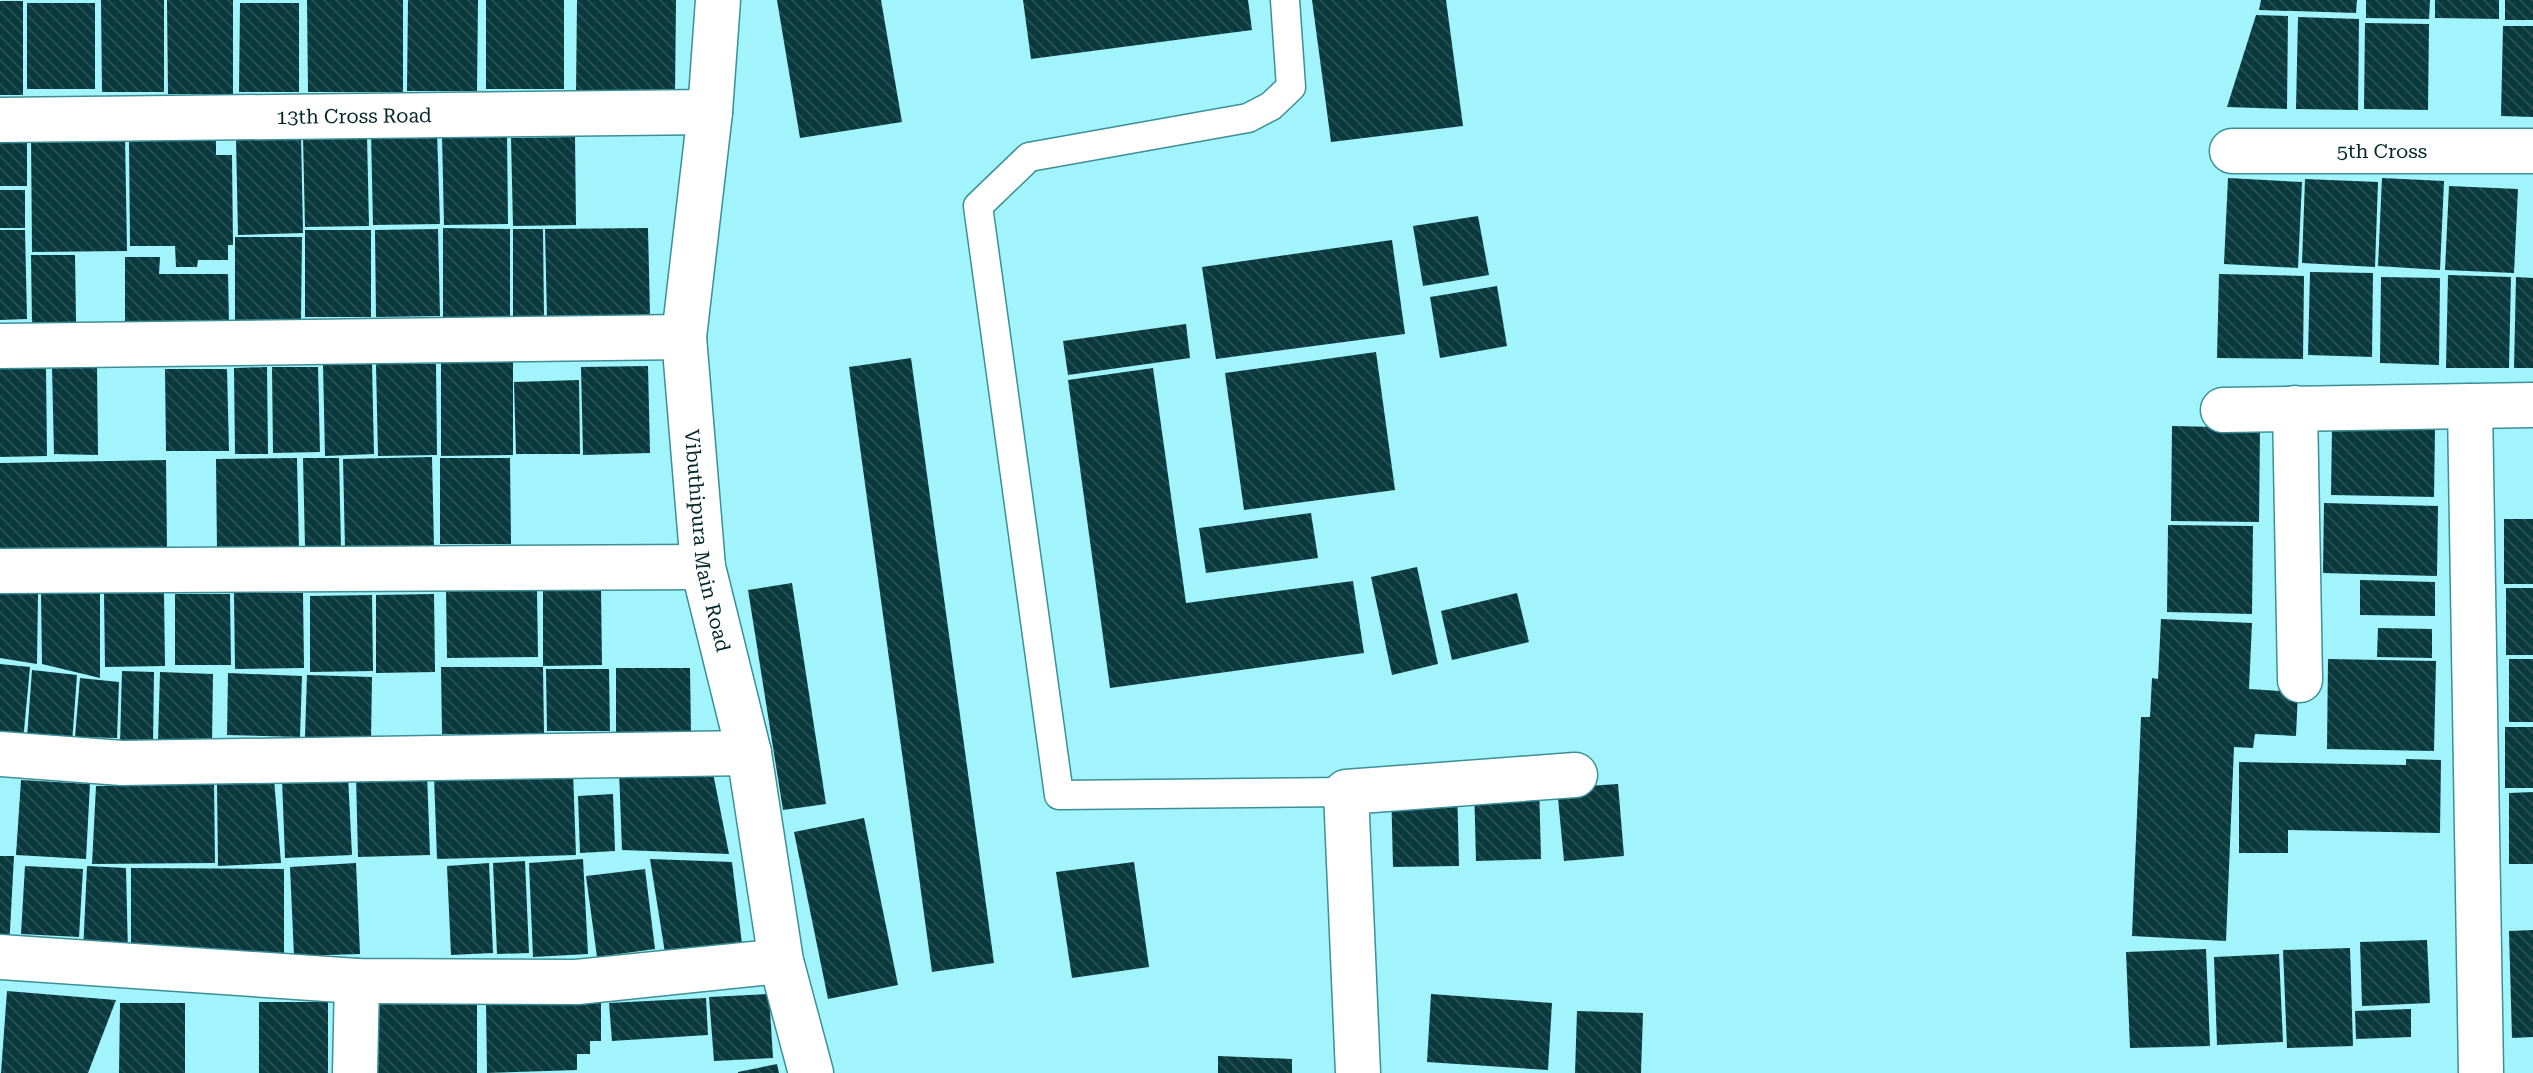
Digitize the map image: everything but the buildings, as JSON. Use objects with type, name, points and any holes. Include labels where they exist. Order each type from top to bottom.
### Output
[{"type":"street","name":"Vibuthipura Main Road","points":[[718,0],[710,112],[684,337],[703,567],[749,753],[781,961],[811,1073]]},
{"type":"street","name":"13th Cross Road","points":[[0,120],[710,112]]},
{"type":"street","name":"5th Cross","points":[[2232,151],[2533,151]]},
{"type":"street","points":[[0,346],[684,337]]},
{"type":"street","points":[[2223,410],[2533,405]]},
{"type":"street","points":[[2470,406],[2481,1073]]},
{"type":"street","points":[[2295,408],[2300,680]]},
{"type":"street","points":[[0,571],[703,567]]},
{"type":"street","points":[[0,754],[122,763],[749,753]]},
{"type":"street","points":[[1358,1073],[1346,792],[1575,775]]},
{"type":"street","points":[[0,957],[357,981],[577,982],[781,961]]},
{"type":"street","points":[[355,1073],[357,981]]},
{"type":"lane","points":[[1285,0],[1291,87],[1271,106],[1248,118],[1029,157],[978,206],[1059,795],[1346,792]]}]
